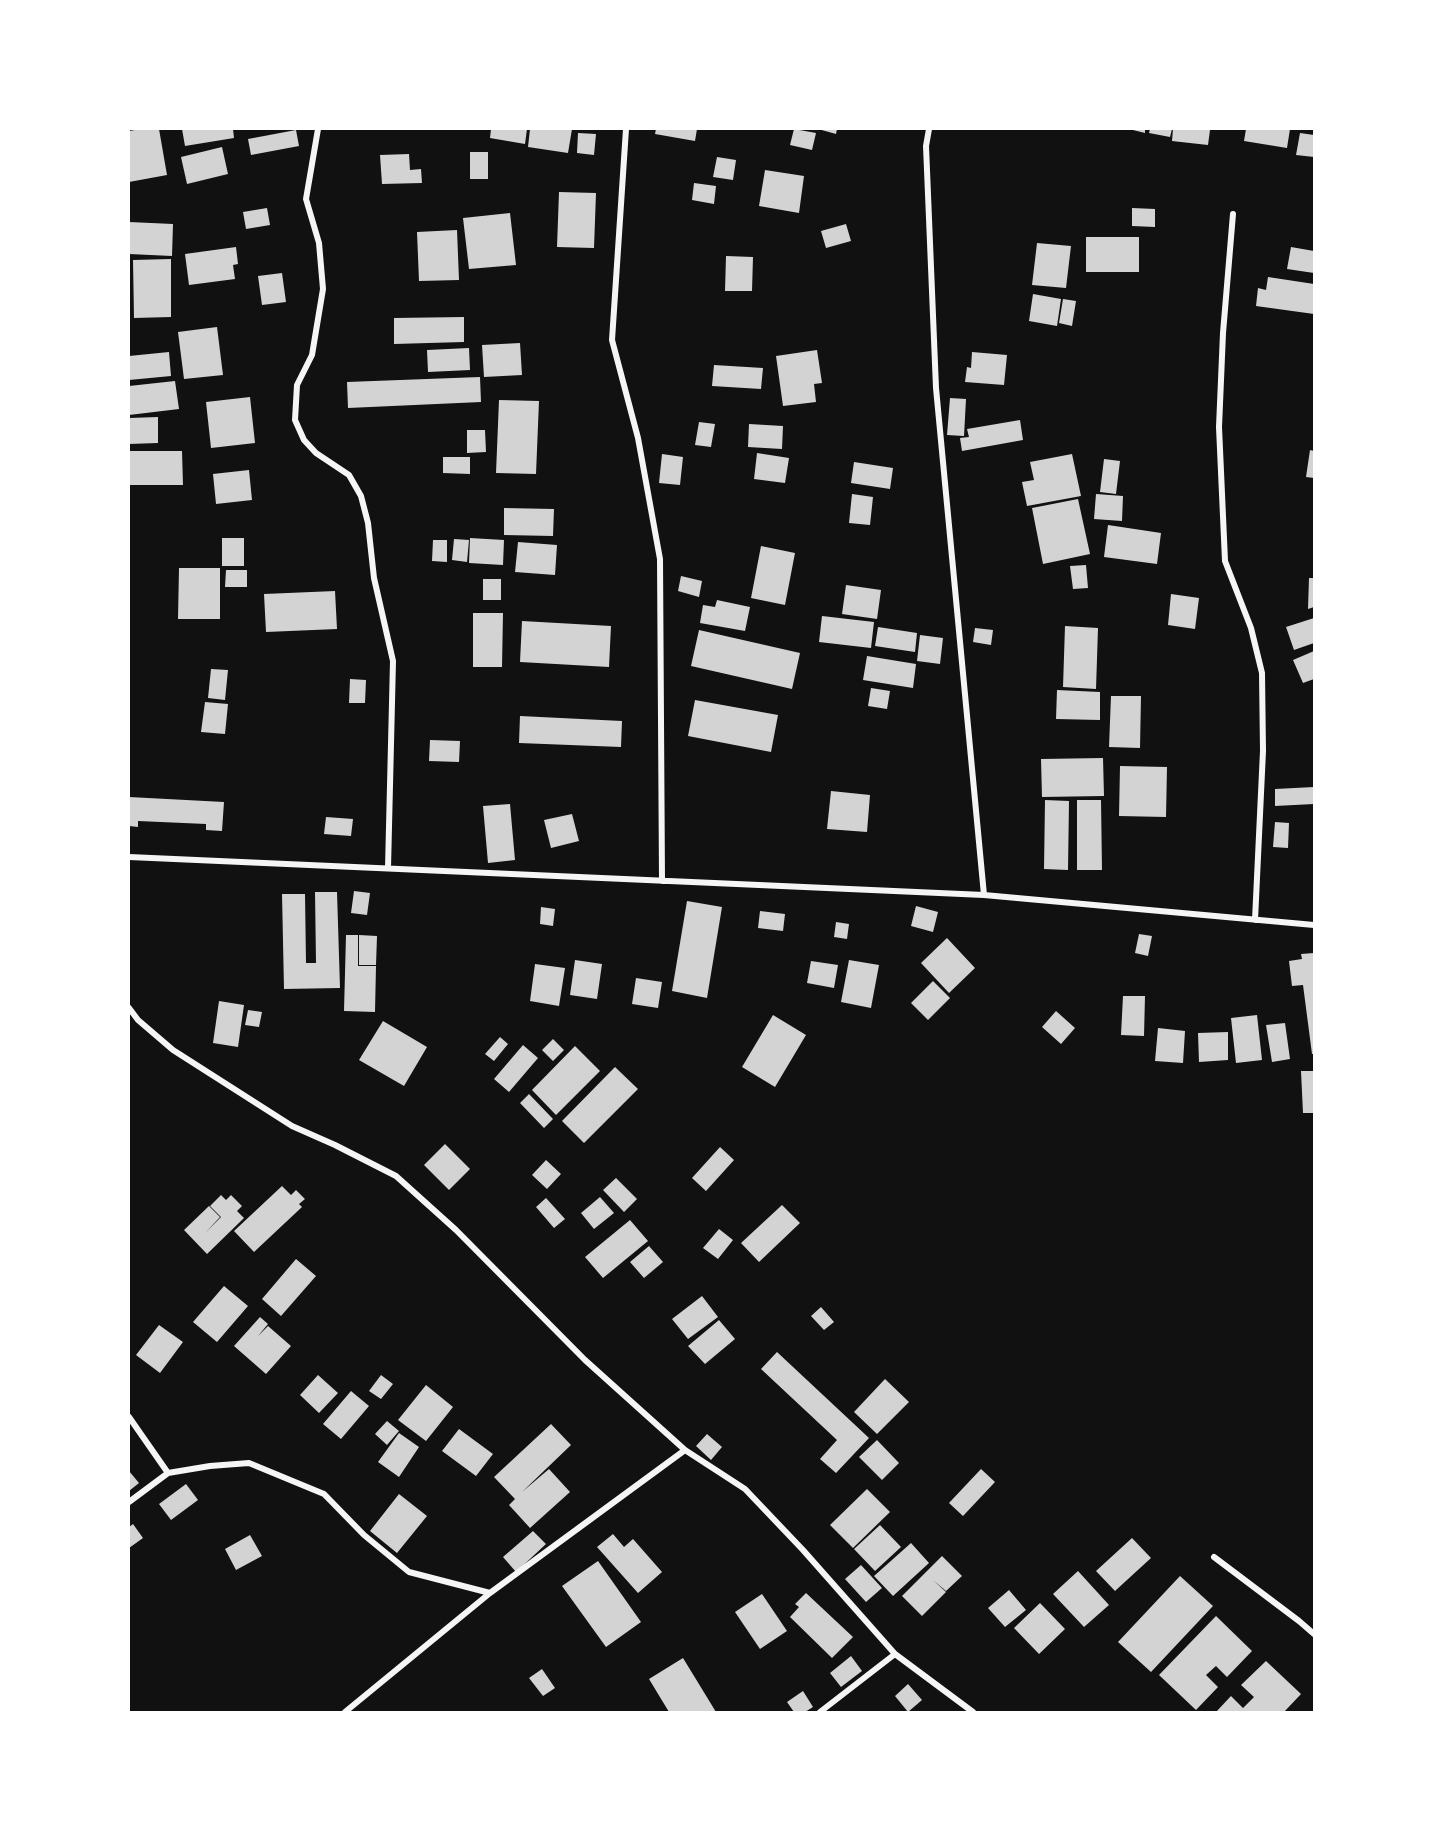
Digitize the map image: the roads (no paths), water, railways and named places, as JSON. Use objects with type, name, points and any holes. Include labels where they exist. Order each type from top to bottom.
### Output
[{"type":"street","points":[[318,129],[306,199],[319,243],[323,289],[312,355],[297,385],[295,420],[304,440],[316,453],[349,475],[361,496],[368,523],[374,578],[393,662],[388,868]]},
{"type":"street","points":[[626,129],[612,340],[638,438],[660,559],[662,881]]},
{"type":"street","points":[[929,129],[926,146],[936,388],[984,895]]},
{"type":"street","points":[[1233,213],[1223,333],[1219,427],[1225,561],[1251,628],[1262,673],[1263,751],[1256,920]]},
{"type":"street","points":[[129,857],[984,895],[1314,925]]},
{"type":"street","points":[[129,1008],[138,1020],[173,1050],[292,1126],[396,1176],[456,1230],[585,1360],[685,1450],[745,1489],[803,1550],[895,1654],[972,1712]]},
{"type":"street","points":[[129,1417],[168,1473]]},
{"type":"street","points":[[345,1712],[490,1593],[685,1450]]},
{"type":"street","points":[[129,1502],[168,1473],[210,1466],[249,1463],[324,1494],[363,1535],[409,1572],[490,1593]]},
{"type":"street","points":[[1214,1557],[1314,1634]]},
{"type":"street","points":[[820,1712],[895,1654]]}]
